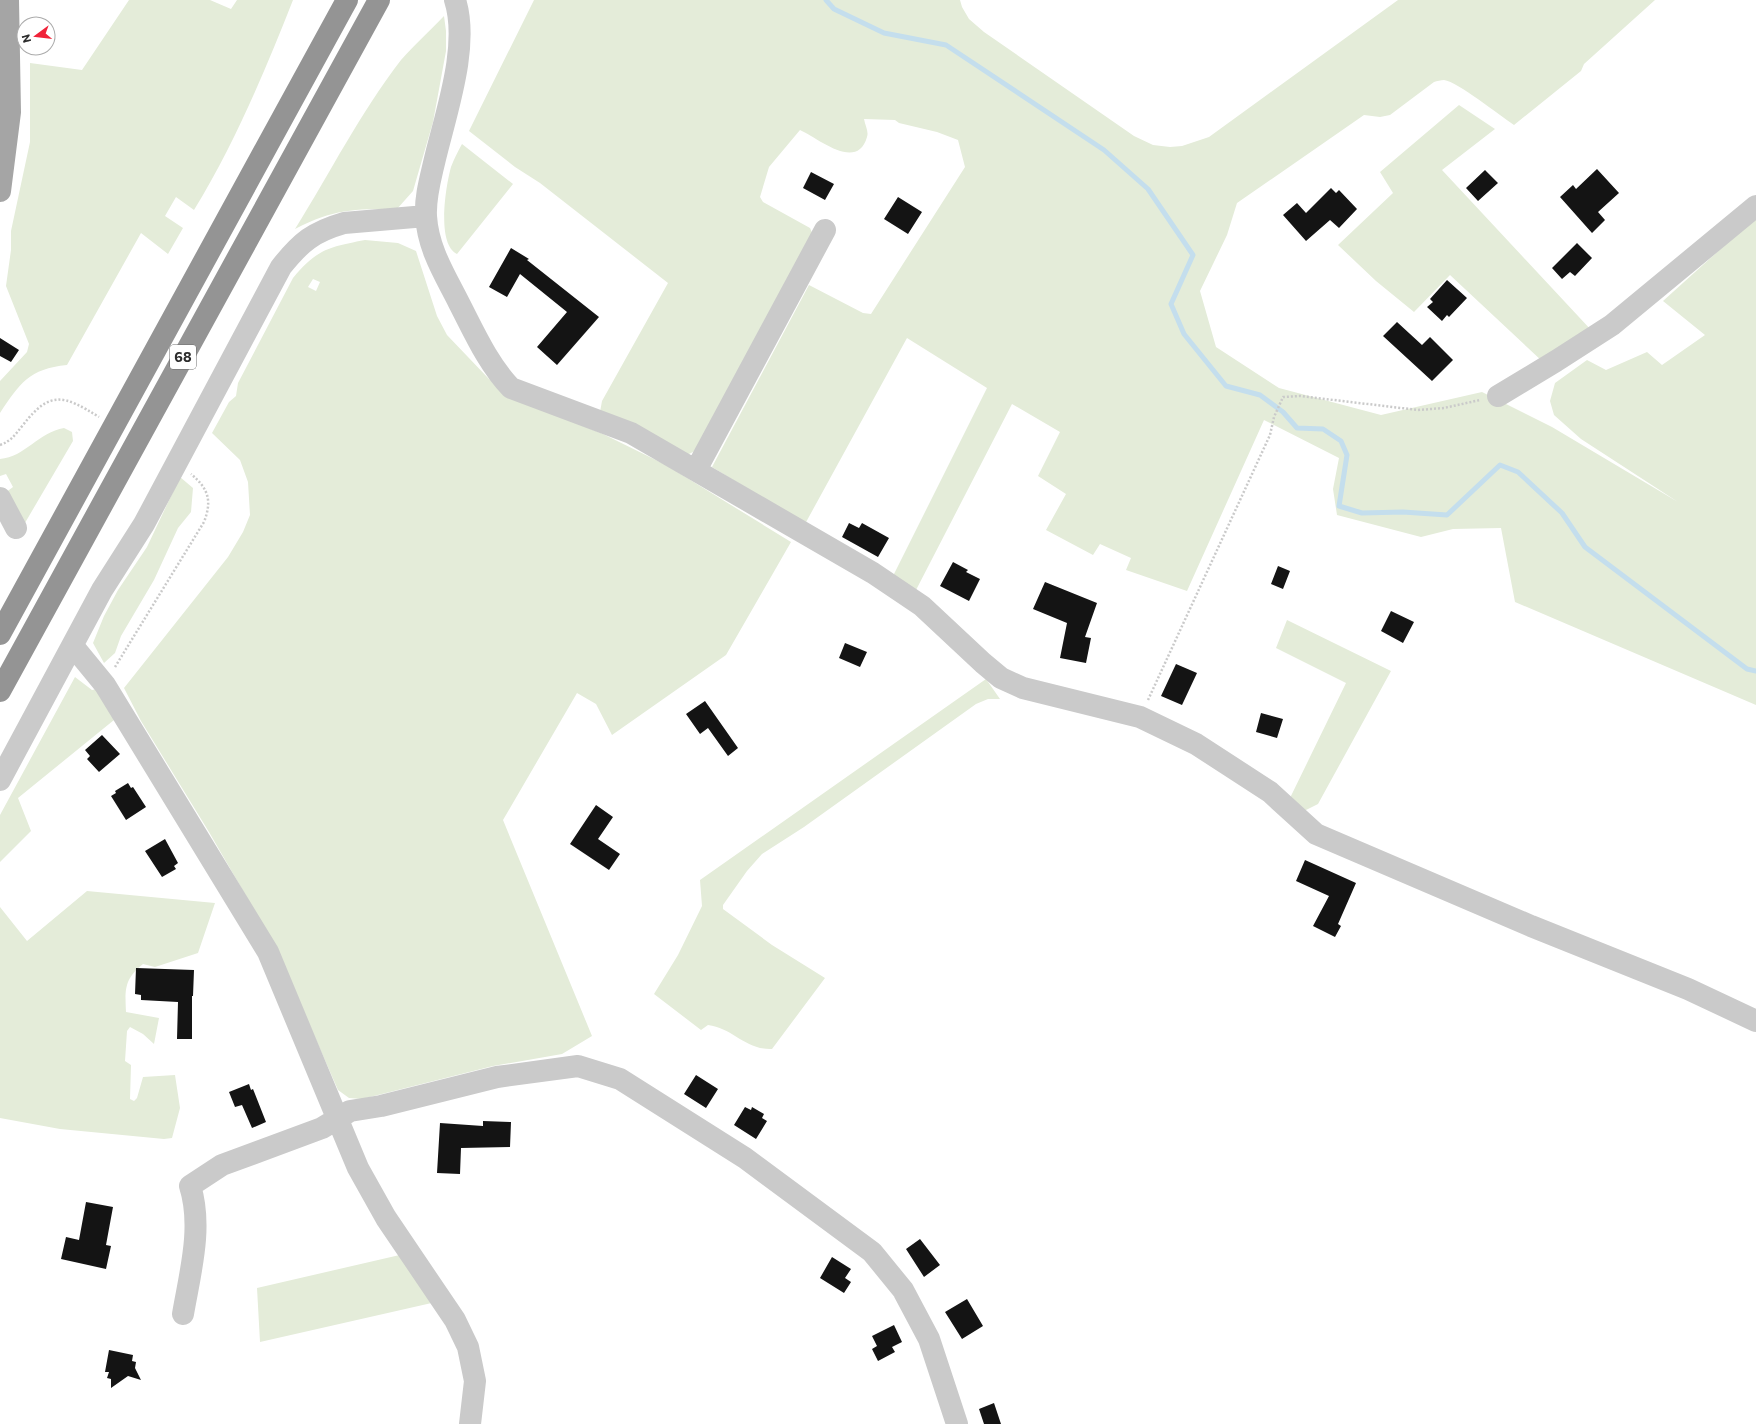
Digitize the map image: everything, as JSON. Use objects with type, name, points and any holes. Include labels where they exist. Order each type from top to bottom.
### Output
[{"type":"highway","name":"68","points":[[0,634],[347,0]]},
{"type":"highway","name":"68","points":[[0,691],[379,0]]},
{"type":"main road","points":[[0,191],[10,112],[8,0]]},
{"type":"street","points":[[455,0],[460,23],[459,56],[430,182],[426,216],[428,230],[436,258],[475,336],[501,378],[511,388],[631,433],[873,572],[922,606],[983,663],[1002,678],[1023,688],[1140,717],[1196,744],[1270,792],[1316,834],[1531,926],[1688,989],[1756,1021]]},
{"type":"street","points":[[1498,396],[1612,326],[1756,206]]},
{"type":"street","points":[[0,780],[102,590],[144,524],[281,267],[297,247],[314,235],[332,227],[344,223],[426,216]]},
{"type":"street","points":[[696,470],[825,230]]},
{"type":"street","points":[[0,498],[16,528]]},
{"type":"street","points":[[72,646],[105,685],[268,952],[339,1118],[358,1168],[386,1218],[455,1320],[468,1347],[475,1381],[470,1424]]},
{"type":"street","points":[[183,1314],[192,1265],[196,1226],[194,1199],[190,1186],[222,1165],[306,1135],[350,1111],[381,1106],[498,1077],[578,1066],[620,1079],[745,1158],[872,1252],[903,1290],[929,1338],[957,1424]]},
{"type":"path","points":[[1140,717],[1270,435],[1274,417],[1283,397],[1300,396],[1418,410],[1444,408],[1498,396]]},
{"type":"path","points":[[0,445],[10,441],[34,410],[48,401],[60,399],[70,400],[83,407]]},
{"type":"path","points":[[105,685],[204,522],[209,509],[208,496],[202,485],[192,475]]},
{"type":"green space","points":[[129,0],[210,0],[231,9],[237,0],[293,0],[236,134],[209,185],[194,210],[176,197],[165,216],[183,228],[168,254],[141,233],[67,365],[43,370],[27,379],[14,393],[0,413],[0,381],[27,352],[29,344],[6,286],[11,250],[11,231],[30,142],[30,63],[82,70]]},
{"type":"green space","points":[[534,0],[960,0],[969,19],[984,32],[1134,136],[1153,145],[1170,147],[1182,146],[1209,137],[1398,0],[1655,0],[1584,64],[1581,71],[1514,125],[1459,86],[1444,80],[1434,82],[1390,115],[1380,117],[1364,115],[1237,203],[1227,235],[1200,291],[1216,347],[1279,388],[1381,415],[1482,392],[1552,427],[1678,502],[1581,439],[1554,415],[1550,401],[1555,383],[1587,360],[1606,370],[1647,352],[1662,365],[1705,335],[1663,301],[1756,217],[1756,705],[1515,602],[1501,528],[1453,529],[1421,537],[1337,515],[1333,489],[1339,458],[1264,420],[1187,591],[1126,570],[1131,558],[1100,544],[1093,555],[1046,530],[1066,494],[1038,476],[1060,432],[1012,404],[915,592],[892,578],[987,388],[907,338],[805,524],[712,467],[809,285],[863,313],[871,314],[965,167],[958,140],[937,132],[899,123],[895,120],[864,119],[867,137],[862,147],[855,152],[836,150],[800,130],[769,167],[760,197],[763,202],[810,228],[813,235],[695,451],[687,455],[600,412],[602,401],[668,283],[540,183],[515,167],[469,131]]},
{"type":"green space","points":[[444,16],[446,51],[433,122],[413,191],[397,209],[368,209],[333,214],[321,217],[295,229],[386,80],[406,54]]},
{"type":"green space","points":[[1459,105],[1495,129],[1442,170],[1592,331],[1543,362],[1450,275],[1414,312],[1376,281],[1338,245],[1393,193],[1380,172]]},
{"type":"green space","points":[[462,144],[513,184],[457,254],[451,248],[446,239],[444,214],[451,167]]},
{"type":"green space","points":[[365,240],[398,243],[416,251],[437,316],[447,335],[489,379],[516,399],[603,434],[666,465],[791,542],[726,655],[612,735],[596,704],[577,693],[503,820],[592,1036],[562,1054],[493,1066],[362,1099],[349,1098],[338,1090],[275,946],[209,832],[141,721],[124,688],[228,557],[243,532],[250,515],[248,482],[240,460],[212,433],[229,402],[236,396],[238,383],[293,278],[309,261],[324,251],[333,247]],"holes":[[[313,279],[320,282],[316,291],[308,287]]]},
{"type":"green space","points":[[64,428],[72,432],[73,441],[22,528],[5,493],[13,487],[6,474],[0,476],[0,459],[17,454],[47,434]]},
{"type":"green space","points":[[180,477],[193,488],[191,512],[178,528],[154,580],[121,636],[115,653],[104,663],[93,643],[104,616],[118,590],[147,547]]},
{"type":"green space","points":[[1287,620],[1391,671],[1318,804],[1304,811],[1290,798],[1346,683],[1276,648]]},
{"type":"green space","points":[[75,677],[92,690],[97,689],[114,720],[18,798],[31,831],[0,862],[0,815]]},
{"type":"green space","points":[[986,679],[1000,699],[988,699],[976,704],[804,827],[762,854],[747,871],[723,905],[723,909],[772,945],[825,978],[772,1049],[746,1043],[725,1030],[717,1027],[708,1025],[701,1030],[654,994],[678,955],[702,906],[700,880]]},
{"type":"green space","points":[[87,891],[215,903],[198,953],[155,967],[143,964],[132,975],[127,985],[126,1012],[159,1018],[154,1044],[143,1034],[130,1027],[127,1031],[125,1061],[131,1065],[130,1099],[134,1101],[137,1098],[143,1077],[175,1075],[180,1108],[172,1138],[164,1139],[60,1129],[0,1118],[0,907],[27,941]]},
{"type":"green space","points":[[404,1254],[436,1302],[260,1342],[257,1288]]},
{"type":"building","points":[[1597,169],[1619,193],[1598,212],[1605,220],[1592,233],[1560,197],[1573,185],[1576,189]]},
{"type":"building","points":[[1485,170],[1498,183],[1478,201],[1466,188]]},
{"type":"building","points":[[811,172],[834,184],[825,200],[803,188]]},
{"type":"building","points":[[1331,188],[1336,193],[1339,190],[1357,209],[1339,228],[1330,220],[1306,241],[1283,215],[1297,203],[1306,213]]},
{"type":"building","points":[[898,197],[922,212],[908,234],[884,219]]},
{"type":"building","points":[[1577,243],[1592,258],[1575,276],[1570,272],[1562,279],[1552,268]]},
{"type":"building","points":[[511,248],[529,259],[527,260],[599,317],[557,365],[537,347],[567,312],[520,274],[507,297],[489,287]]},
{"type":"building","points":[[1447,280],[1467,298],[1449,317],[1447,315],[1442,321],[1427,307],[1433,302],[1430,299]]},
{"type":"building","points":[[1397,322],[1422,345],[1430,337],[1453,360],[1432,381],[1383,336]]},
{"type":"building","points":[[0,338],[19,350],[11,362],[0,356]]},
{"type":"building","points":[[849,523],[859,528],[862,523],[889,538],[878,557],[842,537]]},
{"type":"building","points":[[953,562],[968,570],[966,572],[980,579],[969,601],[940,586]]},
{"type":"building","points":[[1278,566],[1290,571],[1283,589],[1271,584]]},
{"type":"building","points":[[1045,582],[1097,603],[1085,637],[1091,638],[1086,663],[1060,658],[1067,623],[1033,609]]},
{"type":"building","points":[[1391,611],[1414,622],[1403,643],[1381,631]]},
{"type":"building","points":[[845,643],[867,652],[860,667],[839,658]]},
{"type":"building","points":[[1176,664],[1197,673],[1182,705],[1161,696]]},
{"type":"building","points":[[705,701],[738,748],[728,756],[708,728],[700,734],[686,714]]},
{"type":"building","points":[[1261,713],[1283,719],[1277,738],[1256,732]]},
{"type":"building","points":[[102,735],[120,754],[99,772],[87,759],[90,756],[85,750]]},
{"type":"building","points":[[128,783],[131,788],[133,787],[146,807],[126,820],[111,796],[116,793],[115,791]]},
{"type":"building","points":[[596,805],[613,817],[598,839],[620,854],[609,870],[570,844]]},
{"type":"building","points":[[165,839],[178,863],[174,866],[176,869],[162,877],[145,851]]},
{"type":"building","points":[[1305,860],[1356,883],[1338,924],[1341,926],[1335,937],[1313,926],[1329,896],[1296,881]]},
{"type":"building","points":[[136,968],[194,970],[192,996],[192,1039],[177,1039],[178,1002],[141,1000],[141,995],[135,994]]},
{"type":"building","points":[[696,1075],[718,1089],[706,1108],[684,1094]]},
{"type":"building","points":[[249,1084],[251,1090],[253,1089],[266,1122],[252,1128],[242,1105],[235,1107],[229,1092]]},
{"type":"building","points":[[745,1107],[751,1110],[752,1107],[764,1114],[762,1118],[767,1121],[756,1139],[734,1125]]},
{"type":"building","points":[[483,1121],[511,1122],[510,1147],[461,1148],[460,1174],[437,1173],[440,1123],[483,1126]]},
{"type":"building","points":[[86,1202],[113,1207],[106,1245],[111,1246],[106,1269],[61,1259],[66,1237],[79,1240]]},
{"type":"building","points":[[920,1239],[940,1265],[924,1277],[906,1249]]},
{"type":"building","points":[[832,1257],[851,1269],[845,1278],[851,1282],[844,1293],[820,1278]]},
{"type":"building","points":[[967,1299],[983,1326],[962,1339],[945,1312]]},
{"type":"building","points":[[894,1325],[902,1342],[892,1347],[895,1352],[878,1361],[872,1349],[877,1346],[872,1336]]},
{"type":"building","points":[[109,1350],[133,1355],[132,1361],[136,1362],[135,1368],[141,1380],[128,1376],[111,1388],[111,1379],[107,1378],[109,1372],[105,1372]]},
{"type":"building","points":[[994,1403],[1001,1424],[984,1424],[979,1409]]},
{"type":"waterway","points":[[826,0],[834,9],[884,33],[946,45],[1104,150],[1148,189],[1193,255],[1171,304],[1184,334],[1226,386],[1260,395],[1283,412],[1297,428],[1323,429],[1341,441],[1347,455],[1339,506],[1362,513],[1403,512],[1447,515],[1500,465],[1518,472],[1562,513],[1585,547],[1747,669],[1756,671]]}]
